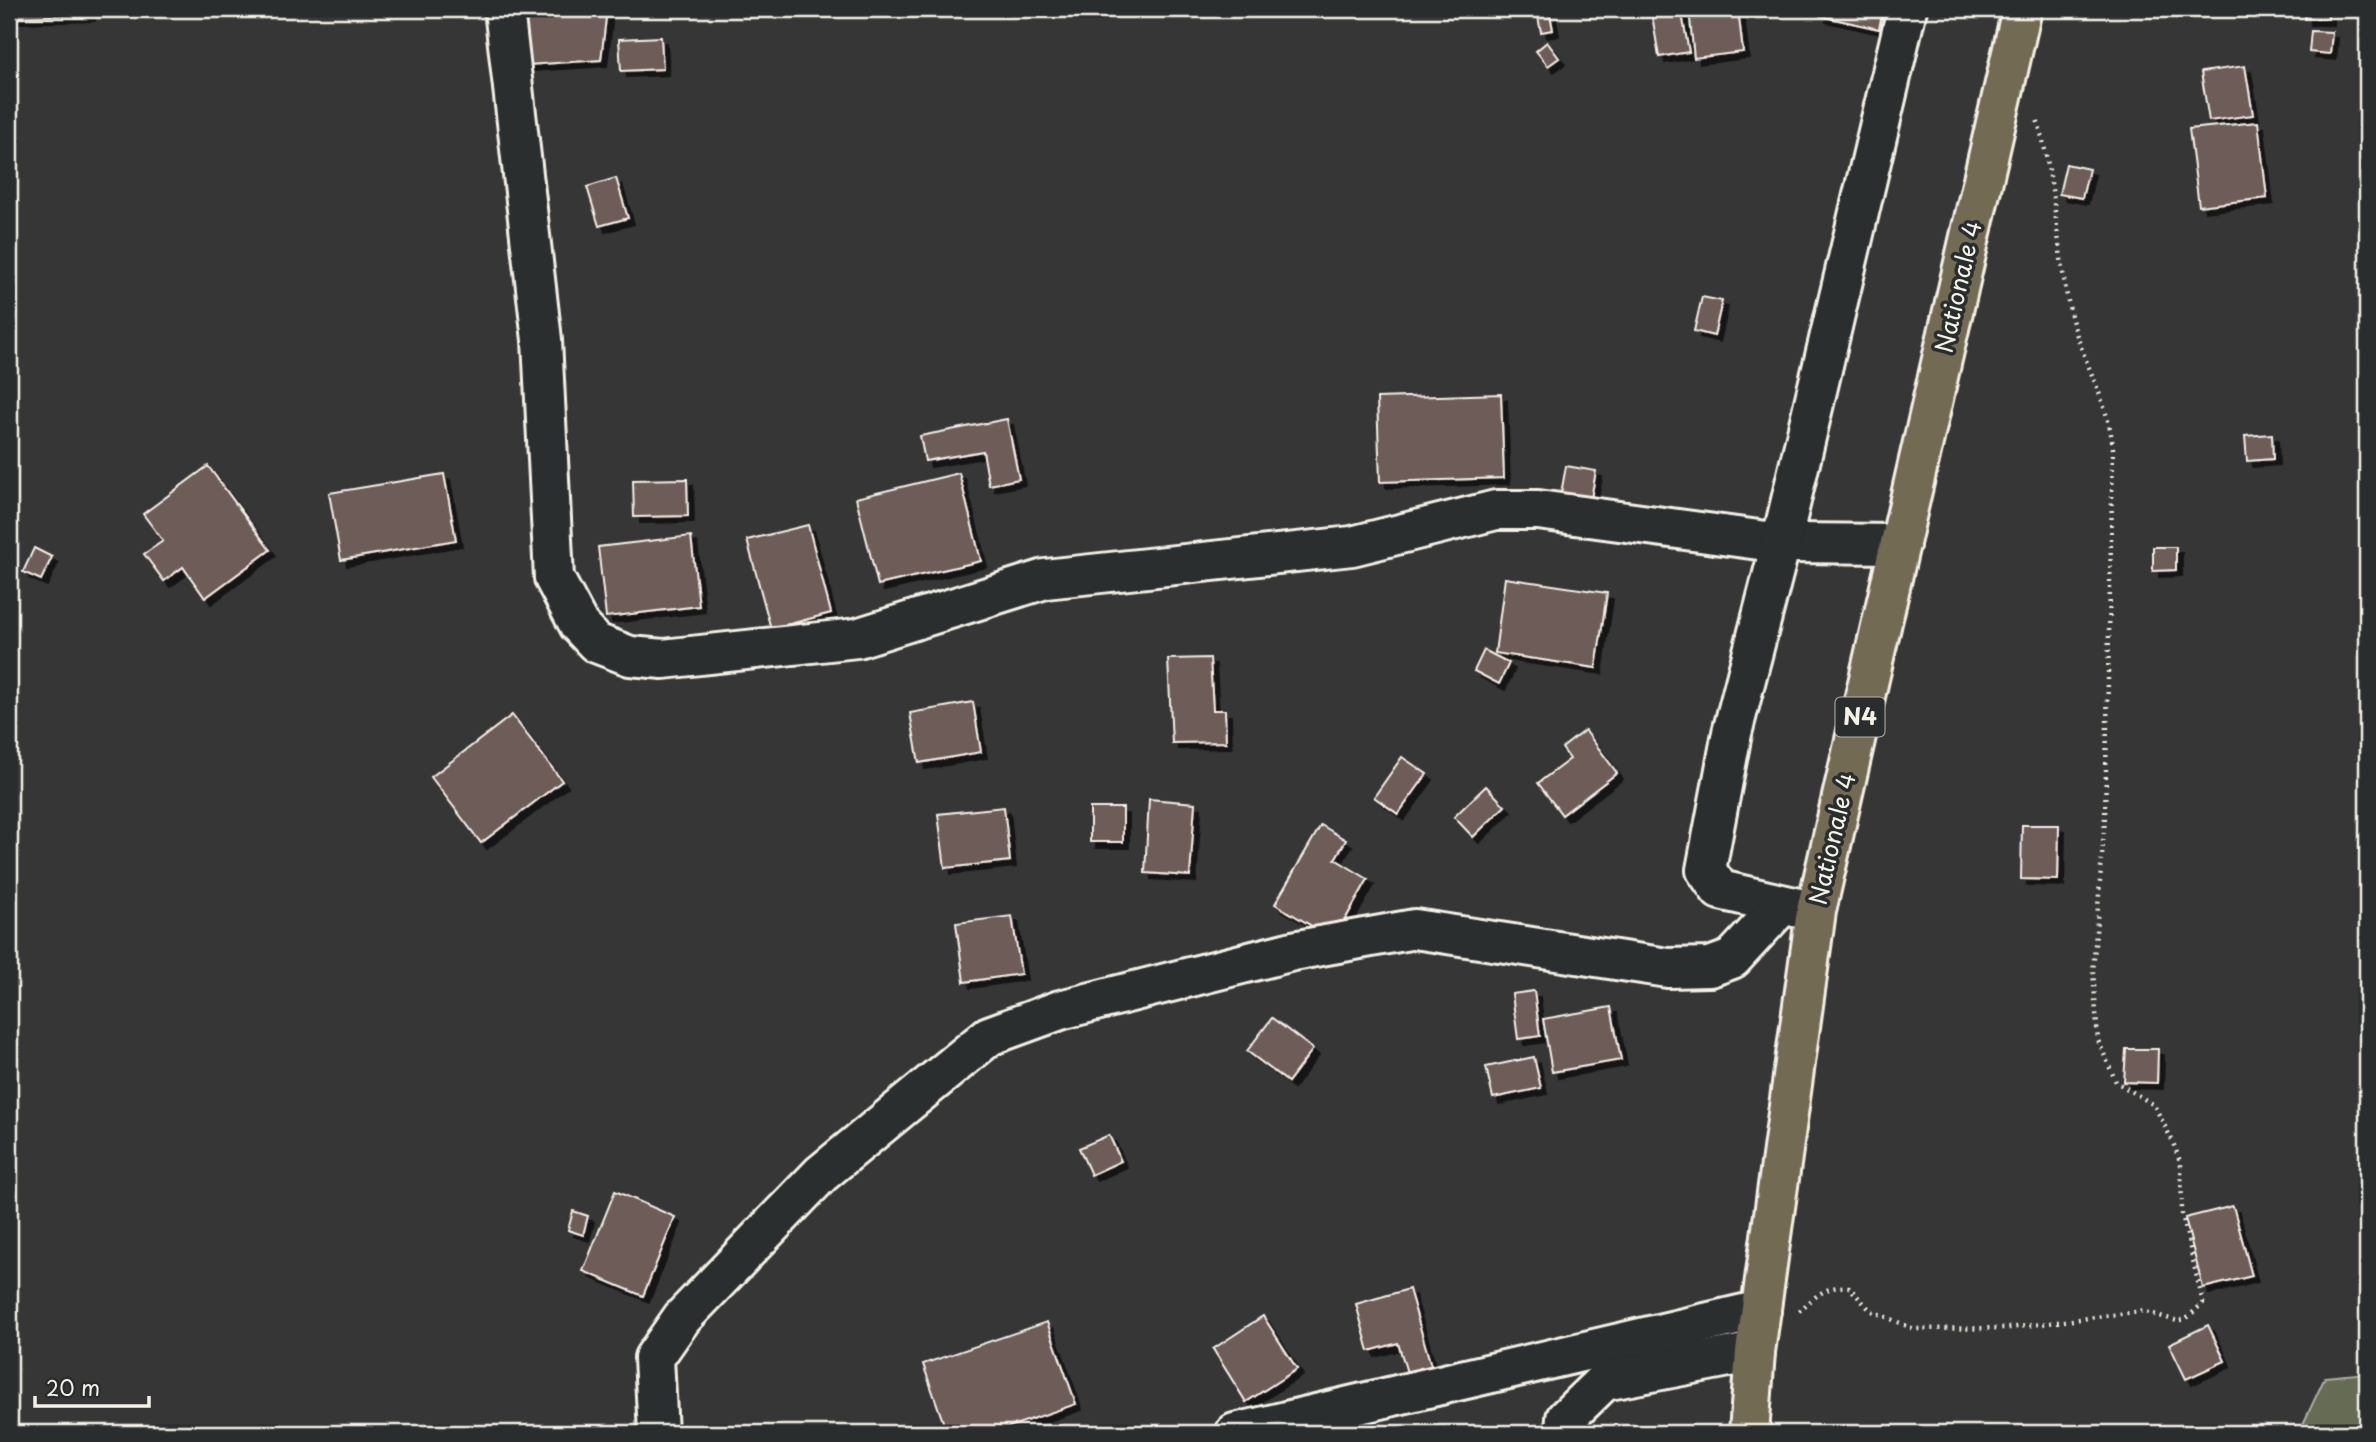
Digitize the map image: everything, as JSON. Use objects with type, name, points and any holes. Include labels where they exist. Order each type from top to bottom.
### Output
[{"type":"highway","name":"Nationale 4","points":[[1749,1433],[1799,908],[1900,544],[2022,9]]},
{"type":"street","points":[[503,9],[542,340],[554,579],[579,625],[596,643],[630,656],[663,659],[857,638],[1045,579],[1352,546],[1496,510],[1538,510],[1781,543],[1900,544]]},
{"type":"street","points":[[1799,908],[1720,890],[1706,870],[1732,733],[1781,543],[1907,9]]},
{"type":"street","points":[[658,1433],[654,1358],[682,1318],[821,1174],[989,1036],[1060,1010],[1293,951],[1415,929],[1668,968],[1710,967],[1732,959],[1799,908]]},
{"type":"street","points":[[1235,1433],[1758,1333]]},
{"type":"street","points":[[1565,1433],[1566,1418],[1604,1381],[1758,1333]]},
{"type":"path","points":[[1758,1333],[1800,1310],[1819,1293],[1836,1286],[1849,1287],[1870,1310],[1914,1329],[2010,1328],[2143,1311],[2177,1321],[2186,1319],[2203,1303],[2182,1214],[2181,1164],[2172,1140],[2154,1105],[2116,1082],[2098,1040],[2093,971],[2105,817],[2113,449],[2111,427],[2078,344],[2069,309],[2056,236],[2048,154],[2037,117]]},
{"type":"green space","points":[[2367,1373],[2367,1433],[2299,1433],[2325,1377]]},
{"type":"building","points":[[13,9],[88,9],[89,15],[13,17]]},
{"type":"building","points":[[607,9],[601,60],[527,65],[523,11]]},
{"type":"building","points":[[1651,9],[1681,9],[1689,52],[1659,57]]},
{"type":"building","points":[[1689,9],[1738,9],[1743,52],[1694,58]]},
{"type":"building","points":[[1821,9],[1883,9],[1879,29],[1820,16]]},
{"type":"building","points":[[2305,9],[2328,9],[2328,19],[2305,19]]},
{"type":"building","points":[[1550,14],[1553,30],[1541,32],[1538,17]]},
{"type":"building","points":[[2311,31],[2332,32],[2330,54],[2309,52]]},
{"type":"building","points":[[661,37],[663,69],[621,71],[619,39]]},
{"type":"building","points":[[1547,42],[1559,58],[1548,66],[1536,51]]},
{"type":"building","points":[[2245,66],[2253,115],[2209,121],[2201,72]]},
{"type":"building","points":[[2258,122],[2267,198],[2199,206],[2189,129]]},
{"type":"building","points":[[2066,164],[2089,169],[2082,198],[2059,194]]},
{"type":"building","points":[[616,178],[628,218],[599,226],[587,187]]},
{"type":"building","points":[[1702,297],[1722,301],[1714,336],[1694,331]]},
{"type":"building","points":[[1501,394],[1504,478],[1380,482],[1377,398]]},
{"type":"building","points":[[1007,419],[1019,479],[989,485],[983,451],[925,461],[920,436]]},
{"type":"building","points":[[2272,434],[2273,459],[2247,461],[2245,436]]},
{"type":"building","points":[[208,466],[270,550],[205,598],[183,567],[164,581],[144,554],[163,541],[143,514]]},
{"type":"building","points":[[1566,466],[1596,471],[1588,515],[1558,510]]},
{"type":"building","points":[[959,473],[981,561],[878,585],[856,498]]},
{"type":"building","points":[[444,474],[456,540],[341,560],[329,493]]},
{"type":"building","points":[[687,479],[688,516],[634,517],[633,480]]},
{"type":"building","points":[[808,525],[831,613],[771,629],[747,540]]},
{"type":"building","points":[[691,536],[699,606],[606,617],[598,547]]},
{"type":"building","points":[[2153,547],[2176,547],[2176,570],[2153,571]]},
{"type":"building","points":[[34,548],[52,557],[41,580],[23,572]]},
{"type":"building","points":[[1505,578],[1607,593],[1596,668],[1495,653]]},
{"type":"building","points":[[1484,650],[1509,663],[1499,684],[1474,671]]},
{"type":"building","points":[[1210,658],[1213,710],[1225,710],[1226,742],[1172,743],[1168,659]]},
{"type":"building","points":[[973,702],[981,752],[919,763],[910,713]]},
{"type":"building","points":[[512,715],[562,781],[481,843],[431,777]]},
{"type":"building","points":[[1585,730],[1617,773],[1562,815],[1538,783],[1570,759],[1562,748]]},
{"type":"building","points":[[1402,757],[1427,774],[1398,814],[1374,797]]},
{"type":"building","points":[[1486,786],[1505,806],[1473,837],[1454,817]]},
{"type":"building","points":[[1149,799],[1195,803],[1190,876],[1145,873]]},
{"type":"building","points":[[1004,807],[1010,861],[945,868],[938,814]]},
{"type":"building","points":[[1090,808],[1123,808],[1123,842],[1090,842]]},
{"type":"building","points":[[1321,825],[1346,840],[1335,859],[1368,879],[1334,939],[1275,904]]},
{"type":"building","points":[[2022,825],[2059,825],[2058,880],[2021,879]]},
{"type":"building","points":[[1012,916],[1021,974],[964,982],[956,923]]},
{"type":"building","points":[[1534,991],[1540,1036],[1518,1039],[1512,994]]},
{"type":"building","points":[[1611,1007],[1621,1060],[1552,1072],[1543,1019]]},
{"type":"building","points":[[1272,1018],[1313,1049],[1288,1082],[1247,1051]]},
{"type":"building","points":[[2126,1049],[2158,1049],[2157,1083],[2124,1082]]},
{"type":"building","points":[[1534,1057],[1541,1088],[1493,1098],[1486,1067]]},
{"type":"building","points":[[1109,1135],[1121,1161],[1091,1175],[1079,1148]]},
{"type":"building","points":[[615,1191],[675,1217],[643,1296],[583,1271]]},
{"type":"building","points":[[2233,1206],[2252,1276],[2203,1288],[2185,1218]]},
{"type":"building","points":[[573,1211],[588,1216],[583,1235],[568,1230]]},
{"type":"building","points":[[1409,1289],[1432,1369],[1408,1376],[1398,1343],[1369,1351],[1356,1304]]},
{"type":"building","points":[[1263,1316],[1297,1369],[1246,1402],[1213,1349]]},
{"type":"building","points":[[1047,1322],[1076,1404],[991,1433],[947,1433],[923,1364]]},
{"type":"building","points":[[2208,1325],[2225,1361],[2186,1379],[2169,1344]]}]
